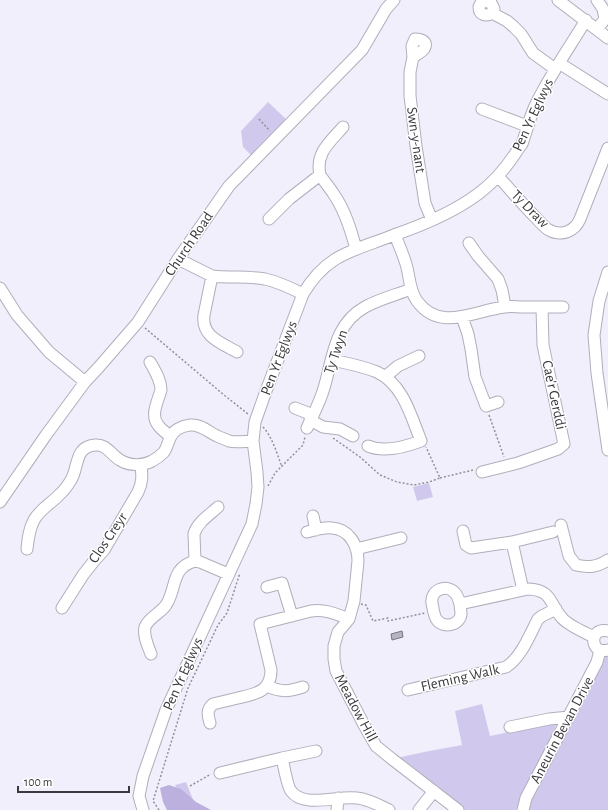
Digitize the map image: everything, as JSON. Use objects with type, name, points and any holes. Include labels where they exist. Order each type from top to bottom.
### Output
[{"type":"street","name":"Church Road","points":[[0,502],[85,382],[99,368],[138,322],[178,259],[229,186],[362,50],[386,9],[394,0]]},
{"type":"street","points":[[558,0],[608,38]]},
{"type":"street","points":[[597,0],[605,19],[597,29]]},
{"type":"street","points":[[492,13],[507,21],[514,27],[521,34],[533,53],[608,94]]},
{"type":"street","name":"Pen Yr Eglwys","points":[[143,810],[139,796],[143,776],[166,710],[252,524],[258,487],[258,472],[253,441],[256,420],[303,294],[312,280],[324,267],[339,257],[432,220],[478,194],[498,176],[521,145],[536,105],[557,66],[586,20]]},
{"type":"street","name":"Swn-y-nant","points":[[412,57],[410,72],[410,96],[412,118],[425,203],[432,220]]},
{"type":"street","points":[[482,110],[527,126]]},
{"type":"street","points":[[343,128],[321,154],[318,167],[320,175],[334,193],[340,204],[350,228],[356,249]]},
{"type":"street","name":"Ty Draw","points":[[498,176],[546,228],[554,232],[567,232],[575,227],[580,219],[608,148]]},
{"type":"street","points":[[270,220],[289,199],[320,175]]},
{"type":"street","points":[[395,235],[406,264],[411,289],[421,306],[432,314],[444,318],[456,318],[506,306],[563,307]]},
{"type":"street","points":[[469,243],[498,279],[506,306]]},
{"type":"street","points":[[178,259],[212,276],[225,278],[266,279],[277,282],[303,294]]},
{"type":"street","points":[[608,272],[599,301],[594,335],[597,373],[608,450]]},
{"type":"street","points":[[212,276],[204,315],[205,328],[211,336],[238,352]]},
{"type":"street","points":[[0,288],[17,315],[49,352],[85,382]]},
{"type":"street","name":"Ty Twyn","points":[[310,421],[324,390],[339,335],[349,320],[365,307],[411,289]]},
{"type":"street","name":"Cae'r Gerddi","points":[[482,472],[518,463],[558,449],[564,444],[543,345],[542,307]]},
{"type":"street","points":[[462,317],[468,334],[475,377],[486,406],[498,402]]},
{"type":"street","points":[[385,377],[403,363],[419,356]]},
{"type":"street","points":[[332,360],[360,367],[385,377],[396,387],[409,409],[416,443],[382,449],[368,446]]},
{"type":"street","points":[[150,362],[161,386],[155,410],[155,420],[170,436]]},
{"type":"street","points":[[295,408],[310,421],[323,427],[340,429],[353,436]]},
{"type":"street","points":[[27,549],[31,525],[35,518],[67,486],[73,477],[80,453],[86,448],[94,445],[102,446],[120,460],[132,464],[141,464],[152,461],[161,455],[165,451],[170,436],[178,429],[192,425],[201,427],[231,442],[253,441]]},
{"type":"street","name":"Clos Creyr","points":[[62,608],[83,575],[104,550],[142,484],[143,476],[141,464]]},
{"type":"street","points":[[195,561],[194,534],[196,528],[218,508]]},
{"type":"street","points":[[210,723],[208,713],[209,708],[213,704],[256,694],[266,686],[270,679],[271,670],[260,624],[319,610],[328,611],[349,619],[354,601],[358,561],[355,544],[350,536],[341,530],[331,528],[312,531],[313,516]]},
{"type":"street","points":[[463,531],[466,544],[471,548],[512,542],[557,528],[569,556],[576,565],[587,567],[608,560]]},
{"type":"street","points":[[356,549],[401,538]]},
{"type":"street","points":[[512,542],[523,590]]},
{"type":"street","points":[[151,654],[145,633],[147,624],[166,606],[177,575],[185,566],[195,561],[228,574]]},
{"type":"street","points":[[267,587],[282,583],[292,616]]},
{"type":"street","points":[[442,588],[449,588],[455,592],[460,604],[461,613],[457,622],[452,625],[445,625],[436,620],[432,598],[436,592],[442,588]]},
{"type":"street","points":[[460,604],[523,590],[533,590],[542,593],[551,600],[561,618],[568,623],[594,637],[599,631],[608,631]]},
{"type":"street","name":"Fleming Walk","points":[[408,690],[511,664],[518,656],[538,619],[556,610]]},
{"type":"street","name":"Meadow Hill","points":[[349,619],[338,632],[336,639],[334,654],[336,671],[364,725],[376,746],[458,810]]},
{"type":"street","name":"Aneurin Bevan Drive","points":[[523,810],[526,798],[604,650],[595,646],[594,637]]},
{"type":"street","points":[[266,686],[278,691],[290,691],[303,687]]},
{"type":"street","points":[[510,727],[549,719],[569,717]]},
{"type":"street","points":[[220,773],[316,751]]},
{"type":"street","points":[[282,758],[290,790],[296,796],[304,800],[350,797],[364,799],[389,810]]},
{"type":"street","points":[[419,810],[434,791]]},
{"type":"street","points":[[337,810],[338,798]]},
{"type":"path","points":[[259,119],[276,138]]},
{"type":"path","points":[[138,322],[224,395],[256,420],[266,431],[282,467]]},
{"type":"path","points":[[486,406],[507,466]]},
{"type":"path","points":[[331,437],[360,457],[380,475],[397,482],[414,485],[481,468],[482,472]]},
{"type":"path","points":[[416,443],[427,449],[440,478]]},
{"type":"path","points":[[266,488],[275,473],[303,445]]},
{"type":"path","points":[[159,810],[153,801],[188,688],[218,625],[227,613],[240,572]]},
{"type":"path","points":[[354,601],[366,605],[373,621],[388,618],[388,621],[434,611]]},
{"type":"path","points":[[190,786],[210,775],[220,773]]},
{"type":"shaded area","points":[[268,102],[287,120],[252,156],[243,147],[241,131]]},
{"type":"shaded area","points":[[429,483],[433,497],[417,501],[413,487]]},
{"type":"shaded area","points":[[608,650],[608,810],[525,810],[600,665],[604,660],[606,651]]},
{"type":"shaded area","points":[[482,704],[490,736],[557,722],[545,757],[516,810],[458,810],[392,759],[462,745],[455,711]]},
{"type":"shaded area","points":[[186,782],[194,802],[185,806],[175,785]]},
{"type":"shaded area","points":[[169,785],[181,789],[196,802],[211,810],[167,810],[163,802],[160,788]]},
{"type":"building","points":[[402,631],[403,637],[392,640],[391,634]]}]
